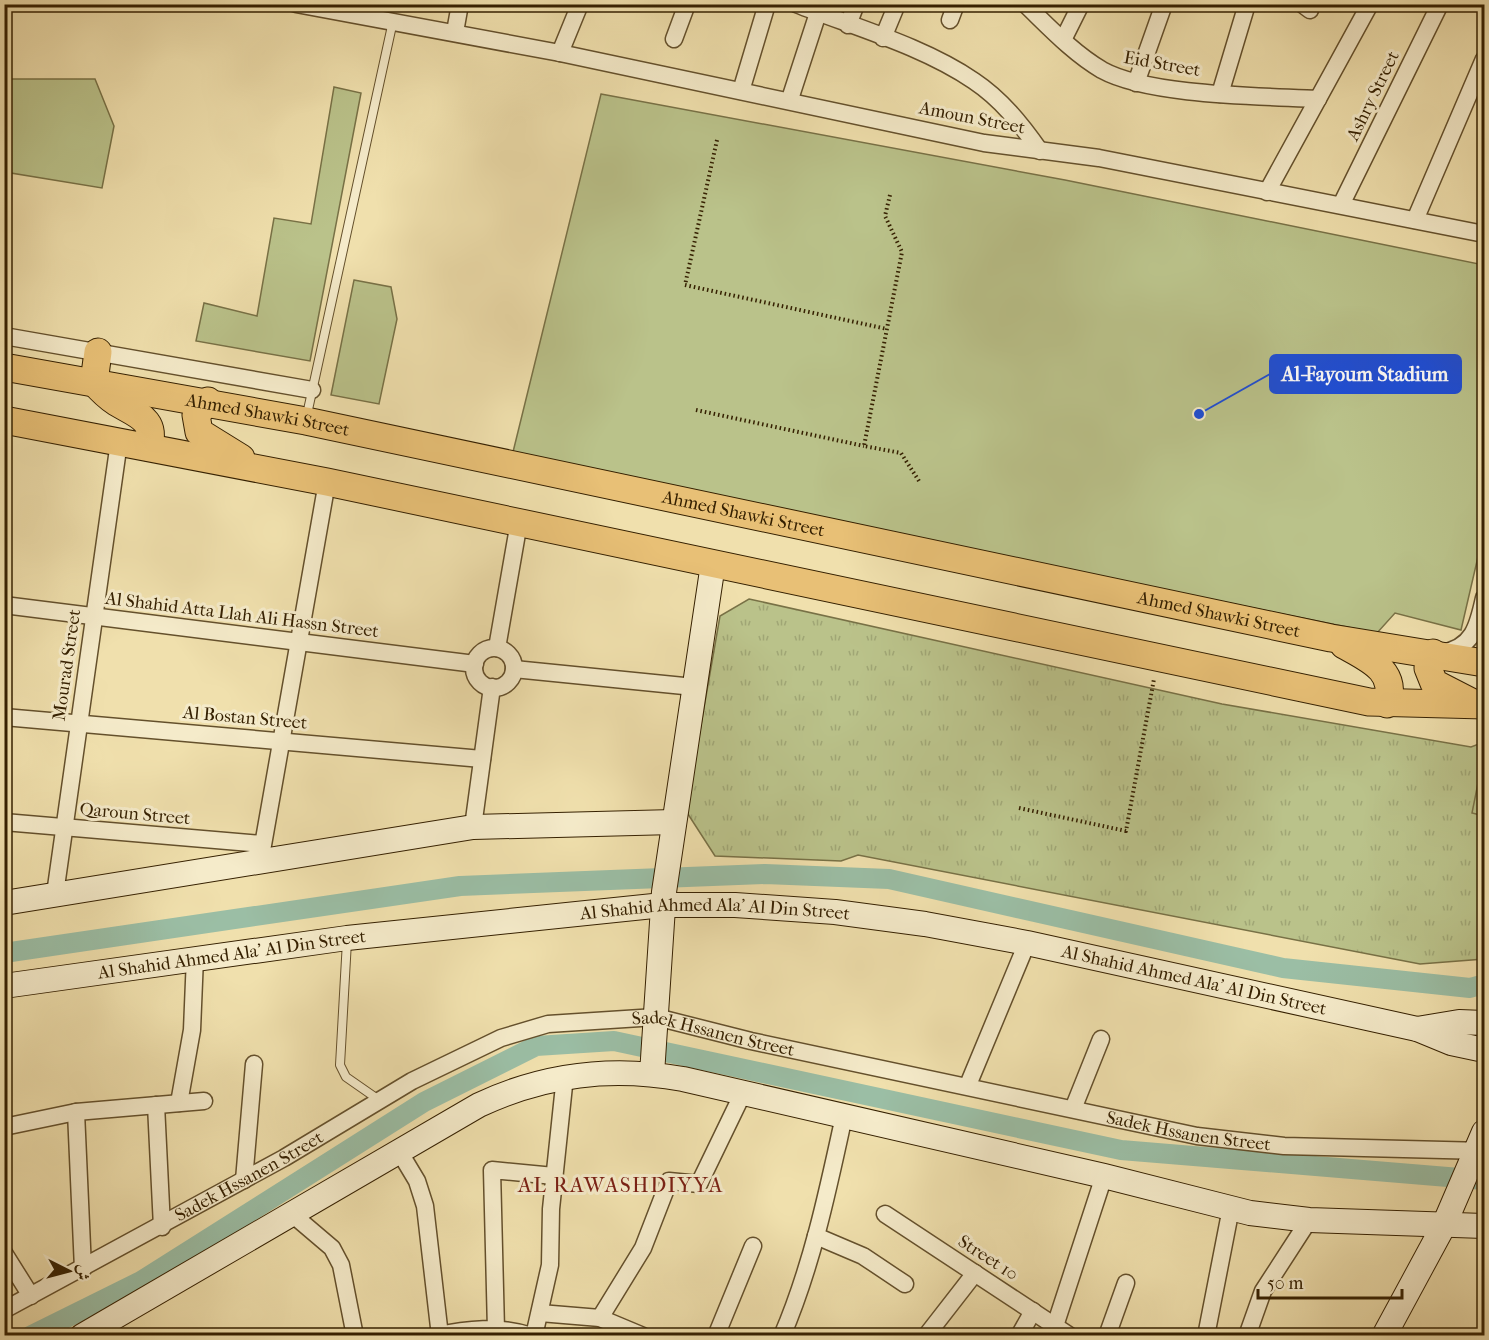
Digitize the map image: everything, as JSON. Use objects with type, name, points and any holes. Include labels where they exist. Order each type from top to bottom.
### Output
[{"type":"main road","points":[[98,352],[94,382],[114,401],[146,420],[151,433],[148,447]]},
{"type":"main road","name":"Ahmed Shawki Street","points":[[4,367],[208,401],[1331,638],[1485,663]]},
{"type":"main road","points":[[208,401],[196,415],[199,432],[260,469]]},
{"type":"main road","points":[[4,420],[327,482],[1387,705],[1482,705]]},
{"type":"main road","points":[[1331,638],[1382,669],[1389,682],[1387,705]]},
{"type":"main road","points":[[1434,653],[1428,668],[1434,683],[1482,705]]},
{"type":"street","name":"Amoun Street","points":[[296,4],[560,52],[741,91],[790,99],[984,143],[1099,158],[1485,234]]},
{"type":"street","points":[[455,32],[460,4]]},
{"type":"street","points":[[560,52],[580,4]]},
{"type":"street","points":[[675,39],[687,4]]},
{"type":"street","points":[[741,91],[767,4]]},
{"type":"street","points":[[796,4],[933,58],[975,81],[1011,112],[1040,151]]},
{"type":"street","points":[[848,25],[856,4]]},
{"type":"street","points":[[883,38],[897,4]]},
{"type":"street","name":"Eid Street","points":[[1025,4],[1063,40],[1103,70],[1136,82],[1220,94],[1318,99]]},
{"type":"street","points":[[1063,40],[1081,4]]},
{"type":"street","points":[[1136,82],[1164,4]]},
{"type":"street","points":[[1220,94],[1247,4]]},
{"type":"street","points":[[1267,192],[1370,4]]},
{"type":"street","name":"Ashry Street","points":[[1341,205],[1440,4]]},
{"type":"street","points":[[790,99],[818,13]]},
{"type":"street","points":[[1414,220],[1485,60]]},
{"type":"street","points":[[4,336],[312,390]]},
{"type":"street","name":"Mourad Street","points":[[56,894],[119,442]]},
{"type":"street","points":[[261,853],[327,482]]},
{"type":"street","points":[[497,648],[519,522]]},
{"type":"street","points":[[653,1069],[663,898],[713,564]]},
{"type":"street","points":[[1434,653],[1459,648],[1473,637],[1478,629],[1485,598]]},
{"type":"street","name":"Al Shahid Atta Llah Ali Hassn Street","points":[[4,605],[298,644],[475,664]]},
{"type":"street","points":[[497,648],[508,654],[514,669],[504,685],[492,687],[480,682],[475,664],[481,653],[497,648]]},
{"type":"street","points":[[514,669],[694,687]]},
{"type":"street","points":[[473,827],[492,687]]},
{"type":"street","name":"Al Bostan Street","points":[[4,717],[482,759]]},
{"type":"street","name":"Qaroun Street","points":[[4,822],[64,827],[261,853]]},
{"type":"street","points":[[4,903],[261,853],[473,827],[674,828]]},
{"type":"street","name":"Al Shahid Ahmed Ala' Al Din Street","points":[[4,986],[195,957],[663,898],[835,912],[925,924],[1028,943],[1417,1029],[1451,1043],[1485,1050]]},
{"type":"street","points":[[968,1085],[1028,943]]},
{"type":"street","points":[[179,1102],[192,1030],[195,957]]},
{"type":"street","name":"Al Shahid Ahmed Ala' Al Din Street","points":[[1417,1029],[1459,1022],[1485,1023]]},
{"type":"street","name":"Sadek Hssanen Street","points":[[4,1310],[162,1227],[412,1081],[511,1035],[548,1024],[656,1025],[751,1041],[968,1085],[1197,1136],[1284,1146],[1483,1139]]},
{"type":"street","points":[[1073,1109],[1101,1039]]},
{"type":"street","points":[[244,1180],[254,1064]]},
{"type":"street","points":[[91,1334],[399,1151],[505,1093],[566,1076],[611,1072],[653,1069],[742,1093],[1104,1176],[1232,1208],[1309,1221],[1485,1226]]},
{"type":"street","points":[[399,1151],[417,1181],[425,1206],[438,1335],[467,1329],[533,1335],[550,1265],[554,1176],[566,1076]]},
{"type":"street","points":[[600,1318],[643,1248],[669,1181],[699,1184],[742,1093]]},
{"type":"street","points":[[4,1127],[76,1112],[204,1101]]},
{"type":"street","points":[[156,1105],[162,1227]]},
{"type":"street","points":[[76,1112],[83,1269]]},
{"type":"street","points":[[782,1335],[816,1236],[844,1116]]},
{"type":"street","points":[[1384,1335],[1444,1225],[1483,1139]]},
{"type":"street","points":[[496,1330],[492,1170],[554,1176]]},
{"type":"street","points":[[1055,1326],[1104,1176]]},
{"type":"street","points":[[1206,1335],[1232,1208]]},
{"type":"street","points":[[292,1214],[332,1248],[341,1264],[355,1335]]},
{"type":"street","name":"Street 10","points":[[885,1214],[1070,1335]]},
{"type":"street","points":[[1247,1335],[1263,1291],[1309,1221]]},
{"type":"street","points":[[816,1236],[863,1256],[905,1284]]},
{"type":"street","points":[[716,1335],[753,1246]]},
{"type":"street","points":[[4,1253],[31,1296]]},
{"type":"street","points":[[926,1335],[975,1273]]},
{"type":"street","points":[[1107,1335],[1126,1283]]},
{"type":"street","points":[[1019,1335],[1033,1311]]},
{"type":"street","points":[[540,1313],[600,1318],[643,1335]]},
{"type":"lane","points":[[306,421],[393,20]]},
{"type":"lane","points":[[347,938],[340,1065],[346,1077],[379,1100]]},
{"type":"path","points":[[717,140],[685,285],[887,329]]},
{"type":"path","points":[[864,446],[902,252],[885,216],[890,195]]},
{"type":"path","points":[[696,410],[901,453],[919,481]]},
{"type":"path","points":[[1019,808],[1126,831],[1158,657]]},
{"type":"green space","points":[[4,79],[95,79],[114,126],[102,188],[5,172]]},
{"type":"green space","points":[[334,87],[361,93],[310,361],[196,341],[204,303],[257,316],[274,218],[311,224]]},
{"type":"green space","points":[[601,94],[1065,180],[1484,265],[1484,531],[1461,630],[1395,613],[1377,633],[980,553],[513,452]]},
{"type":"green space","points":[[354,280],[391,287],[397,319],[379,404],[331,395]]},
{"type":"green space","points":[[749,599],[1222,704],[1471,747],[1484,742],[1484,959],[1420,964],[858,855],[841,861],[715,856],[686,811],[720,616]]},
{"type":"green space","points":[[1484,758],[1484,816],[1472,813]]},
{"type":"waterway","points":[[4,953],[460,886],[765,874],[889,879],[1283,968],[1470,988],[1484,984]]},
{"type":"waterway","points":[[30,1336],[141,1281],[424,1102],[536,1046],[614,1041],[1121,1150],[1484,1180]]},
{"type":"place","name":"Al-Fayoum Stadium","points":[[1199,414]]},
{"type":"district","name":"AL RAWASHDIYYA","points":[[621,1185]]}]
